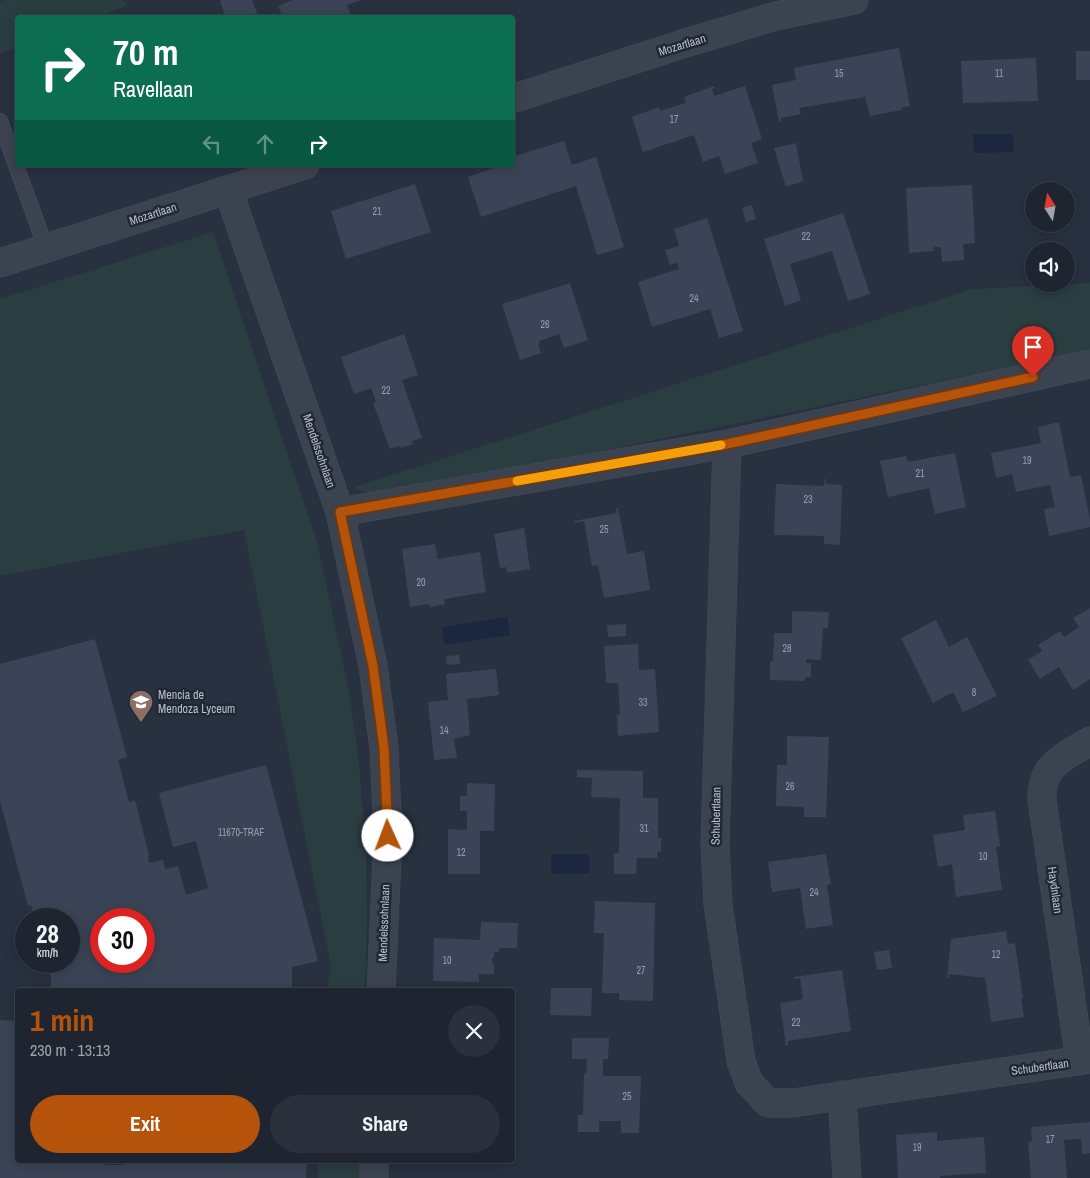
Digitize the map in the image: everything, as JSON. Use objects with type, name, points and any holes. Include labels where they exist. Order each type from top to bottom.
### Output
[{"type":"street","name":"Mozartlaan","points":[[515,97],[776,16],[854,0]]},
{"type":"street","name":"Mozartlaan","points":[[0,262],[299,167]]},
{"type":"street","name":"Mendelssohnlaan","points":[[228,190],[340,512],[373,666],[384,748],[388,836],[381,988]]},
{"type":"street","points":[[340,512],[727,444],[1090,364]]},
{"type":"street","name":"Schubertlaan","points":[[727,444],[715,844],[718,904],[741,1061],[750,1084],[768,1103],[793,1103],[1085,1060]]},
{"type":"street","name":"Haydnlaan","points":[[1085,1060],[1042,800],[1042,786],[1047,771],[1057,762],[1090,742]]},
{"type":"street","points":[[842,1095],[847,1178]]},
{"type":"street","points":[[374,1163],[374,1178]]},
{"type":"lane","points":[[0,121],[15,162]]},
{"type":"lane","points":[[17,167],[46,248]]},
{"type":"green space","points":[[4,0],[123,0],[127,6],[102,15],[15,15],[15,48],[0,53],[0,2]]},
{"type":"green space","points":[[213,232],[317,542],[349,691],[359,763],[366,851],[365,988],[327,988],[331,966],[244,530],[0,576],[0,299]]},
{"type":"green space","points":[[1090,283],[1090,351],[386,495],[365,493],[355,487],[972,289],[1025,286],[1025,292],[1075,292],[1075,284]]},
{"type":"green space","points":[[318,1163],[361,1163],[360,1178],[318,1178]]},
{"type":"water","points":[[973,134],[1013,134],[1014,152],[974,153]]},
{"type":"water","points":[[507,617],[510,635],[444,645],[442,627]]},
{"type":"water","points":[[551,854],[589,854],[589,873],[551,874]]},
{"type":"building","points":[[252,0],[258,15],[225,15],[220,1]]},
{"type":"building","points":[[293,0],[361,0],[347,5],[351,15],[282,15],[278,6]]},
{"type":"building","points":[[899,48],[910,106],[901,108],[902,110],[870,116],[865,97],[799,108],[801,114],[781,118],[781,121],[779,121],[772,85],[796,80],[794,68]]},
{"type":"building","points":[[1076,51],[1090,51],[1090,80],[1076,80]]},
{"type":"building","points":[[1036,58],[1038,101],[963,103],[961,61]]},
{"type":"building","points":[[714,86],[715,88],[712,89],[714,96],[745,86],[762,139],[751,143],[758,163],[725,174],[719,156],[703,162],[694,135],[643,152],[632,117],[659,107],[660,111],[686,103],[684,97]]},
{"type":"building","points":[[564,141],[572,165],[596,157],[624,247],[597,255],[576,186],[481,217],[468,177],[494,167],[515,167],[515,156]]},
{"type":"building","points":[[796,143],[803,181],[786,187],[774,148]]},
{"type":"building","points":[[415,184],[431,232],[346,259],[331,211]]},
{"type":"building","points":[[972,185],[975,243],[963,244],[964,260],[942,262],[941,247],[934,247],[934,251],[909,253],[906,188]]},
{"type":"building","points":[[752,205],[756,219],[746,222],[742,208]]},
{"type":"building","points":[[843,213],[870,294],[848,301],[832,251],[790,264],[801,300],[785,306],[764,239]]},
{"type":"building","points":[[707,218],[743,331],[719,338],[710,309],[652,327],[638,282],[679,269],[677,263],[670,265],[665,250],[679,246],[674,229]]},
{"type":"building","points":[[570,283],[588,340],[564,348],[559,334],[539,341],[541,353],[520,360],[502,304]]},
{"type":"building","points":[[404,334],[418,375],[402,380],[422,438],[412,441],[413,444],[390,449],[373,403],[376,402],[371,388],[354,394],[341,357]]},
{"type":"building","points":[[1059,422],[1070,477],[1081,475],[1090,527],[1049,536],[1044,509],[1055,507],[1050,485],[1016,492],[1012,474],[996,478],[991,453],[1041,443],[1038,427]]},
{"type":"building","points":[[955,453],[966,507],[935,514],[929,488],[888,497],[880,461],[906,456],[908,462]]},
{"type":"building","points":[[825,478],[826,484],[842,485],[840,545],[824,544],[824,536],[774,535],[776,484],[824,486]]},
{"type":"building","points":[[616,508],[618,508],[627,554],[644,551],[650,590],[604,598],[598,565],[592,566],[584,521],[574,523],[574,521],[617,513]]},
{"type":"building","points":[[524,528],[530,569],[507,573],[506,567],[500,568],[494,534]]},
{"type":"building","points":[[435,544],[438,559],[480,552],[486,592],[444,599],[445,604],[430,607],[429,604],[410,607],[402,549]]},
{"type":"building","points":[[1090,608],[1090,679],[1073,690],[1059,667],[1040,679],[1028,660],[1042,651],[1038,645],[1060,631],[1064,637],[1079,627],[1073,618]]},
{"type":"building","points":[[792,611],[829,612],[828,628],[823,628],[821,660],[806,659],[806,663],[811,663],[811,677],[805,677],[805,681],[770,680],[770,661],[773,661],[774,633],[792,633]]},
{"type":"building","points":[[936,620],[949,647],[967,637],[997,696],[963,712],[953,692],[933,703],[901,638]]},
{"type":"building","points":[[626,624],[626,636],[608,637],[607,625]]},
{"type":"building","points":[[95,639],[127,757],[118,760],[129,802],[135,800],[149,855],[149,863],[163,860],[165,869],[178,866],[186,895],[208,888],[196,841],[173,847],[159,793],[266,765],[318,961],[292,967],[292,988],[51,988],[50,973],[80,973],[80,908],[32,908],[31,905],[28,906],[0,801],[0,664]]},
{"type":"building","points":[[638,644],[639,670],[655,669],[659,732],[618,736],[617,714],[620,715],[618,683],[606,683],[604,646]]},
{"type":"building","points":[[459,655],[460,664],[447,665],[446,656]]},
{"type":"building","points":[[496,669],[499,695],[467,699],[470,735],[454,739],[457,758],[434,760],[428,702],[448,700],[446,674]]},
{"type":"building","points":[[787,736],[829,737],[826,817],[804,817],[804,807],[776,806],[777,765],[787,765]]},
{"type":"building","points":[[577,770],[643,771],[643,798],[658,798],[658,838],[661,838],[661,852],[658,851],[657,858],[637,858],[636,874],[614,874],[614,853],[619,853],[620,798],[591,797],[592,778],[577,777]]},
{"type":"building","points":[[467,783],[495,784],[494,831],[480,831],[480,874],[448,874],[448,829],[467,830],[467,811],[460,811],[460,796],[467,796]]},
{"type":"building","points":[[995,811],[1000,846],[996,847],[1002,890],[956,897],[952,864],[938,867],[933,835],[965,830],[963,815]]},
{"type":"building","points":[[826,854],[831,884],[827,885],[833,925],[806,929],[800,888],[772,892],[768,862]]},
{"type":"building","points":[[595,901],[655,903],[653,1001],[619,1000],[619,993],[602,993],[604,933],[594,933]]},
{"type":"building","points":[[481,922],[518,923],[517,948],[499,948],[499,952],[494,952],[492,964],[494,965],[494,974],[479,974],[479,982],[433,981],[434,938],[480,940]]},
{"type":"building","points":[[1006,931],[1008,944],[1015,943],[1024,1017],[991,1022],[985,978],[949,974],[949,978],[947,978],[951,939]]},
{"type":"building","points":[[889,950],[892,968],[877,970],[874,952]]},
{"type":"building","points":[[842,970],[851,1031],[788,1041],[786,1046],[780,1003],[803,999],[800,978],[794,979],[794,977]]},
{"type":"building","points":[[551,988],[592,988],[591,1016],[550,1015]]},
{"type":"building","points":[[0,1020],[15,1021],[15,1163],[105,1163],[105,1165],[123,1165],[123,1163],[307,1163],[306,1178],[0,1178]]},
{"type":"building","points":[[572,1038],[609,1038],[608,1059],[603,1059],[603,1076],[641,1076],[639,1133],[621,1133],[621,1121],[599,1121],[599,1132],[578,1132],[578,1115],[583,1115],[584,1073],[586,1074],[587,1059],[572,1059]]},
{"type":"building","points":[[1090,1122],[1090,1153],[1082,1154],[1081,1139],[1064,1140],[1067,1178],[1031,1178],[1028,1142],[1032,1141],[1031,1127]]},
{"type":"building","points":[[937,1132],[937,1141],[984,1137],[986,1173],[940,1176],[940,1178],[898,1178],[896,1135]]},
{"type":"slow traffic","points":[[517,481],[721,445]]},
{"type":"place","name":"Mencia de Mendoza Lyceum","points":[[141,723]]},
{"type":"route","points":[[388,836],[384,748],[373,666],[340,512],[727,444],[1033,377]]}]
